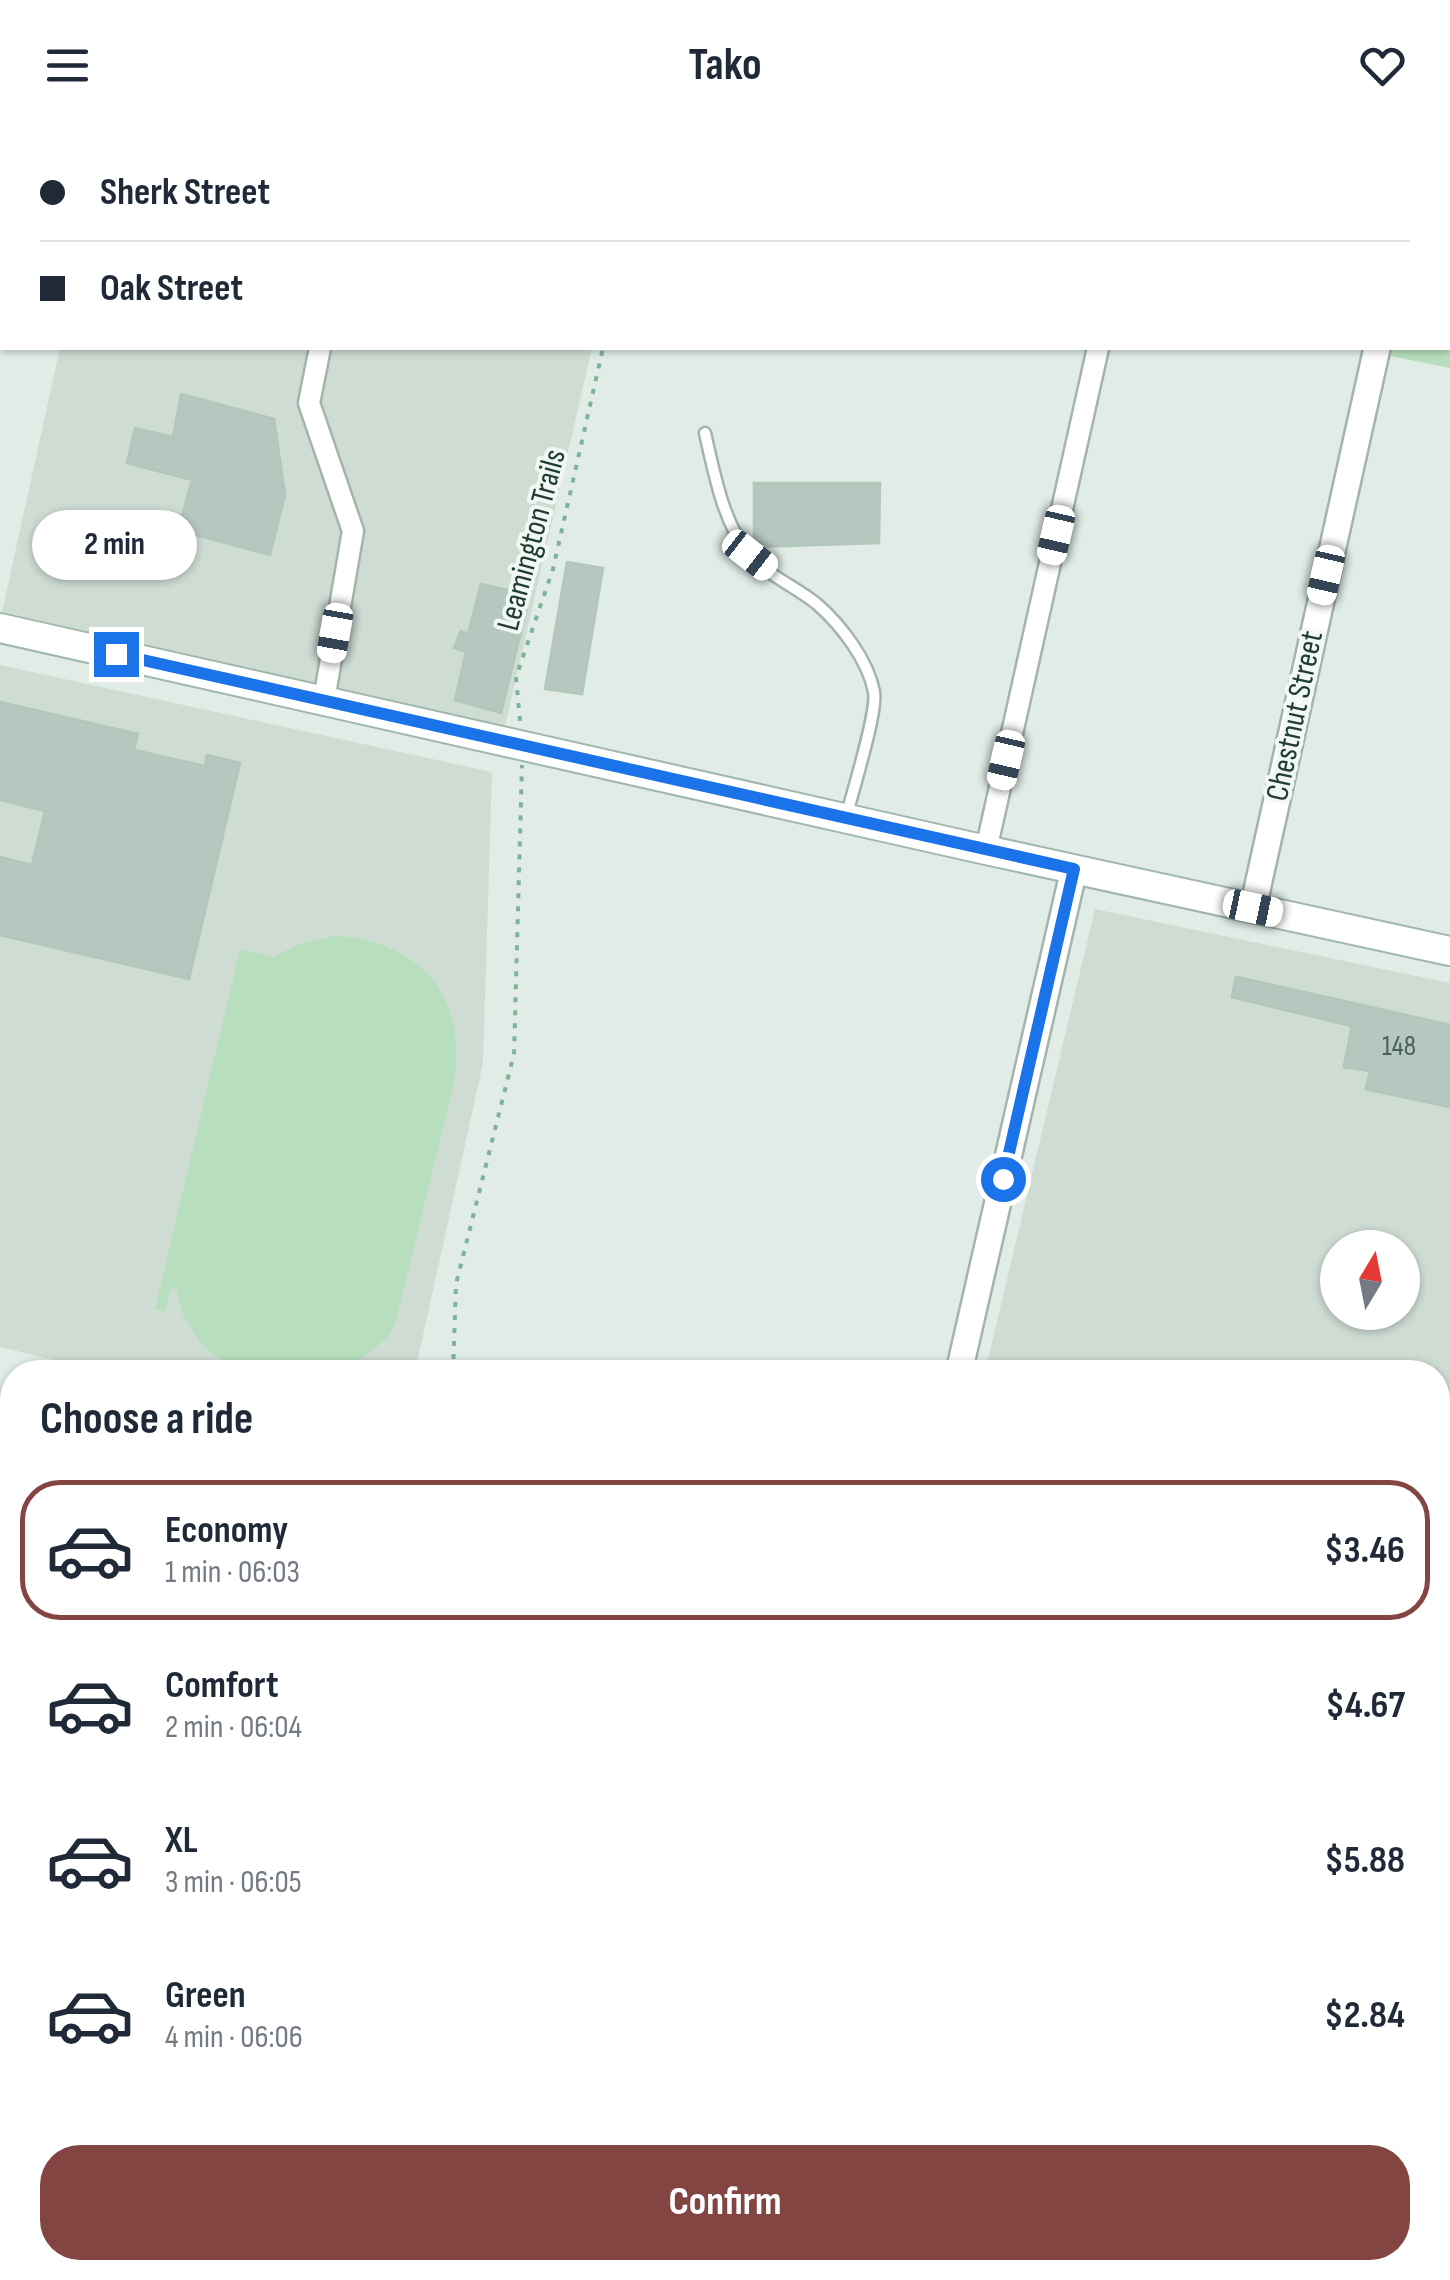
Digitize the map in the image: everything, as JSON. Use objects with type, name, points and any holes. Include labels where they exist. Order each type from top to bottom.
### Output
[{"type":"main road","points":[[0,628],[1450,951]]},
{"type":"street","points":[[320,350],[308,404],[353,531],[324,700]]},
{"type":"street","points":[[986,850],[1098,350]]},
{"type":"street","name":"Chestnut Street","points":[[1253,908],[1376,350]]},
{"type":"street","points":[[962,1360],[1074,869]]},
{"type":"lane","points":[[704,433],[734,530],[750,555],[818,605],[862,657],[875,694],[872,721],[845,819]]},
{"type":"path","name":"Leamington Trails","points":[[453,1360],[456,1284],[514,1054],[522,745],[516,676],[553,569],[603,350]]},
{"type":"shaded area","points":[[60,350],[592,350],[505,726],[2,612]]},
{"type":"shaded area","points":[[0,665],[492,772],[483,1063],[418,1360],[56,1360],[0,1347]]},
{"type":"shaded area","points":[[1095,909],[1450,983],[1450,1360],[988,1360]]},
{"type":"green space","points":[[1450,350],[1450,368],[1375,353]]},
{"type":"green space","points":[[335,936],[365,940],[414,962],[432,979],[453,1024],[454,1082],[404,1289],[395,1323],[386,1339],[360,1360],[221,1360],[202,1345],[182,1313],[176,1289],[171,1288],[165,1312],[155,1309],[240,949],[273,957],[299,944]]},
{"type":"building","points":[[181,394],[274,419],[285,495],[270,555],[178,530],[192,480],[127,463],[135,428],[173,437]]},
{"type":"building","points":[[754,483],[880,483],[879,543],[754,547]]},
{"type":"building","points":[[567,562],[603,568],[582,694],[545,689]]},
{"type":"building","points":[[481,584],[530,595],[501,713],[455,700],[466,652],[454,648],[461,631],[468,634]]},
{"type":"building","points":[[0,702],[138,734],[134,750],[205,766],[207,755],[240,763],[189,979],[0,935],[0,857],[32,865],[45,811],[0,800]]},
{"type":"building","points":[[1236,977],[1450,1025],[1450,1107],[1366,1089],[1370,1071],[1344,1067],[1352,1026],[1232,997]]},
{"type":"building","points":[[1236,977],[1450,1025],[1450,1107],[1366,1089],[1370,1071],[1344,1067],[1352,1026],[1232,997]]},
{"type":"route","points":[[116,654],[1074,869],[1003,1179]]}]
